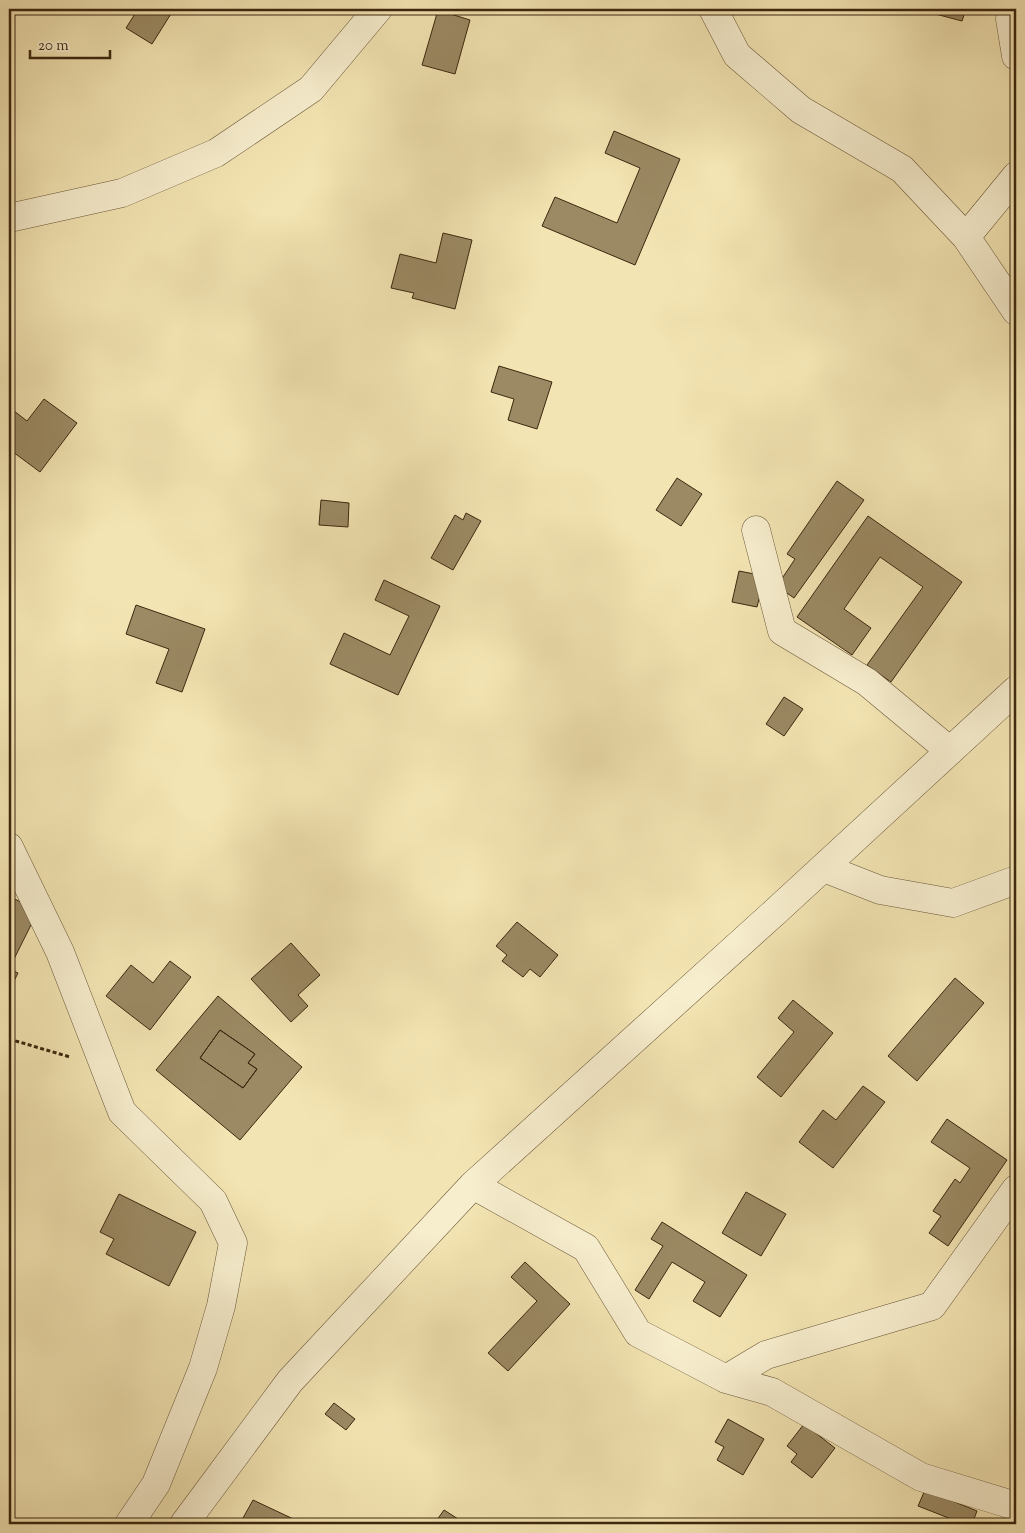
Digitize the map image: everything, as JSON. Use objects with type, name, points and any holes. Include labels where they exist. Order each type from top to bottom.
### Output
[{"type":"street","points":[[9,218],[30,215],[122,193],[216,153],[311,89],[378,9]]},
{"type":"street","points":[[713,9],[737,55],[800,110],[902,169],[966,237],[1016,311]]},
{"type":"street","points":[[1012,9],[1010,19],[1016,56]]},
{"type":"street","points":[[966,237],[1016,176]]},
{"type":"street","points":[[756,530],[782,631],[867,682],[950,751]]},
{"type":"street","points":[[184,1524],[290,1381],[473,1185],[824,868],[1016,690]]},
{"type":"street","points":[[9,847],[60,952],[122,1112],[212,1201],[233,1242],[221,1306],[203,1368],[156,1484],[128,1524]]},
{"type":"street","points":[[824,868],[880,890],[953,903],[1016,880]]},
{"type":"street","points":[[473,1185],[586,1248],[638,1333],[726,1380],[772,1392],[921,1477],[1016,1506]]},
{"type":"street","points":[[726,1380],[766,1355],[932,1306],[1016,1189]]},
{"type":"path","points":[[9,1039],[105,1067]]},
{"type":"building","points":[[138,9],[174,9],[152,44],[126,28]]},
{"type":"building","points":[[924,9],[966,9],[962,21],[924,11]]},
{"type":"building","points":[[438,10],[470,20],[455,74],[422,65]]},
{"type":"building","points":[[614,131],[680,159],[635,265],[542,226],[555,197],[617,223],[640,168],[605,153]]},
{"type":"building","points":[[443,233],[472,240],[455,309],[412,298],[414,293],[391,288],[400,254],[436,263]]},
{"type":"building","points":[[499,366],[552,382],[537,429],[508,420],[514,399],[491,392]]},
{"type":"building","points":[[44,399],[77,423],[40,472],[9,449],[9,407],[27,421]]},
{"type":"building","points":[[677,478],[702,494],[681,526],[656,510]]},
{"type":"building","points":[[837,481],[864,500],[794,598],[777,586],[795,559],[787,554]]},
{"type":"building","points":[[321,500],[349,503],[348,527],[319,525]]},
{"type":"building","points":[[466,513],[481,521],[453,570],[431,558],[455,515],[463,520]]},
{"type":"building","points":[[868,516],[962,582],[891,682],[867,665],[923,587],[880,557],[844,609],[871,628],[852,655],[797,617]]},
{"type":"building","points":[[739,571],[765,576],[757,607],[732,602]]},
{"type":"building","points":[[384,580],[440,606],[398,695],[330,664],[344,633],[390,655],[409,616],[375,600]]},
{"type":"building","points":[[136,605],[205,629],[182,692],[156,683],[169,649],[126,634]]},
{"type":"building","points":[[784,697],[803,709],[784,736],[766,724]]},
{"type":"building","points":[[9,896],[38,911],[9,969]]},
{"type":"building","points":[[517,922],[558,955],[540,977],[530,969],[523,977],[502,961],[507,955],[496,946]]},
{"type":"building","points":[[291,943],[320,975],[298,995],[308,1006],[291,1022],[251,979]]},
{"type":"building","points":[[170,961],[191,977],[150,1030],[106,996],[131,965],[153,983]]},
{"type":"building","points":[[9,969],[18,973],[9,991]]},
{"type":"building","points":[[955,978],[984,1003],[917,1081],[888,1056]]},
{"type":"building","points":[[218,996],[302,1067],[240,1140],[156,1070]],"holes":[[[220,1030],[255,1054],[248,1063],[257,1069],[243,1088],[200,1058]]]},
{"type":"building","points":[[793,1000],[833,1033],[781,1097],[757,1077],[794,1032],[778,1018]]},
{"type":"building","points":[[220,1030],[255,1054],[248,1063],[257,1069],[243,1088],[200,1058]]},
{"type":"building","points":[[863,1086],[885,1102],[833,1168],[799,1142],[823,1110],[836,1120]]},
{"type":"building","points":[[947,1119],[1007,1160],[948,1246],[929,1233],[941,1216],[933,1211],[955,1179],[960,1183],[970,1168],[931,1142]]},
{"type":"building","points":[[746,1192],[786,1214],[761,1256],[722,1233]]},
{"type":"building","points":[[119,1194],[196,1232],[169,1286],[106,1254],[114,1239],[100,1232]]},
{"type":"building","points":[[662,1222],[747,1275],[720,1317],[693,1301],[705,1282],[672,1262],[649,1299],[635,1290],[663,1246],[651,1239]]},
{"type":"building","points":[[525,1262],[570,1304],[508,1371],[488,1353],[537,1301],[511,1277]]},
{"type":"building","points":[[334,1403],[355,1419],[346,1430],[325,1414]]},
{"type":"building","points":[[728,1419],[764,1439],[743,1475],[717,1460],[724,1447],[715,1442]]},
{"type":"building","points":[[804,1424],[835,1448],[812,1478],[791,1462],[797,1454],[787,1446]]},
{"type":"building","points":[[925,1490],[977,1511],[972,1524],[964,1524],[918,1506]]},
{"type":"building","points":[[253,1500],[304,1524],[256,1524],[243,1518]]},
{"type":"building","points":[[444,1510],[466,1524],[434,1524]]}]
